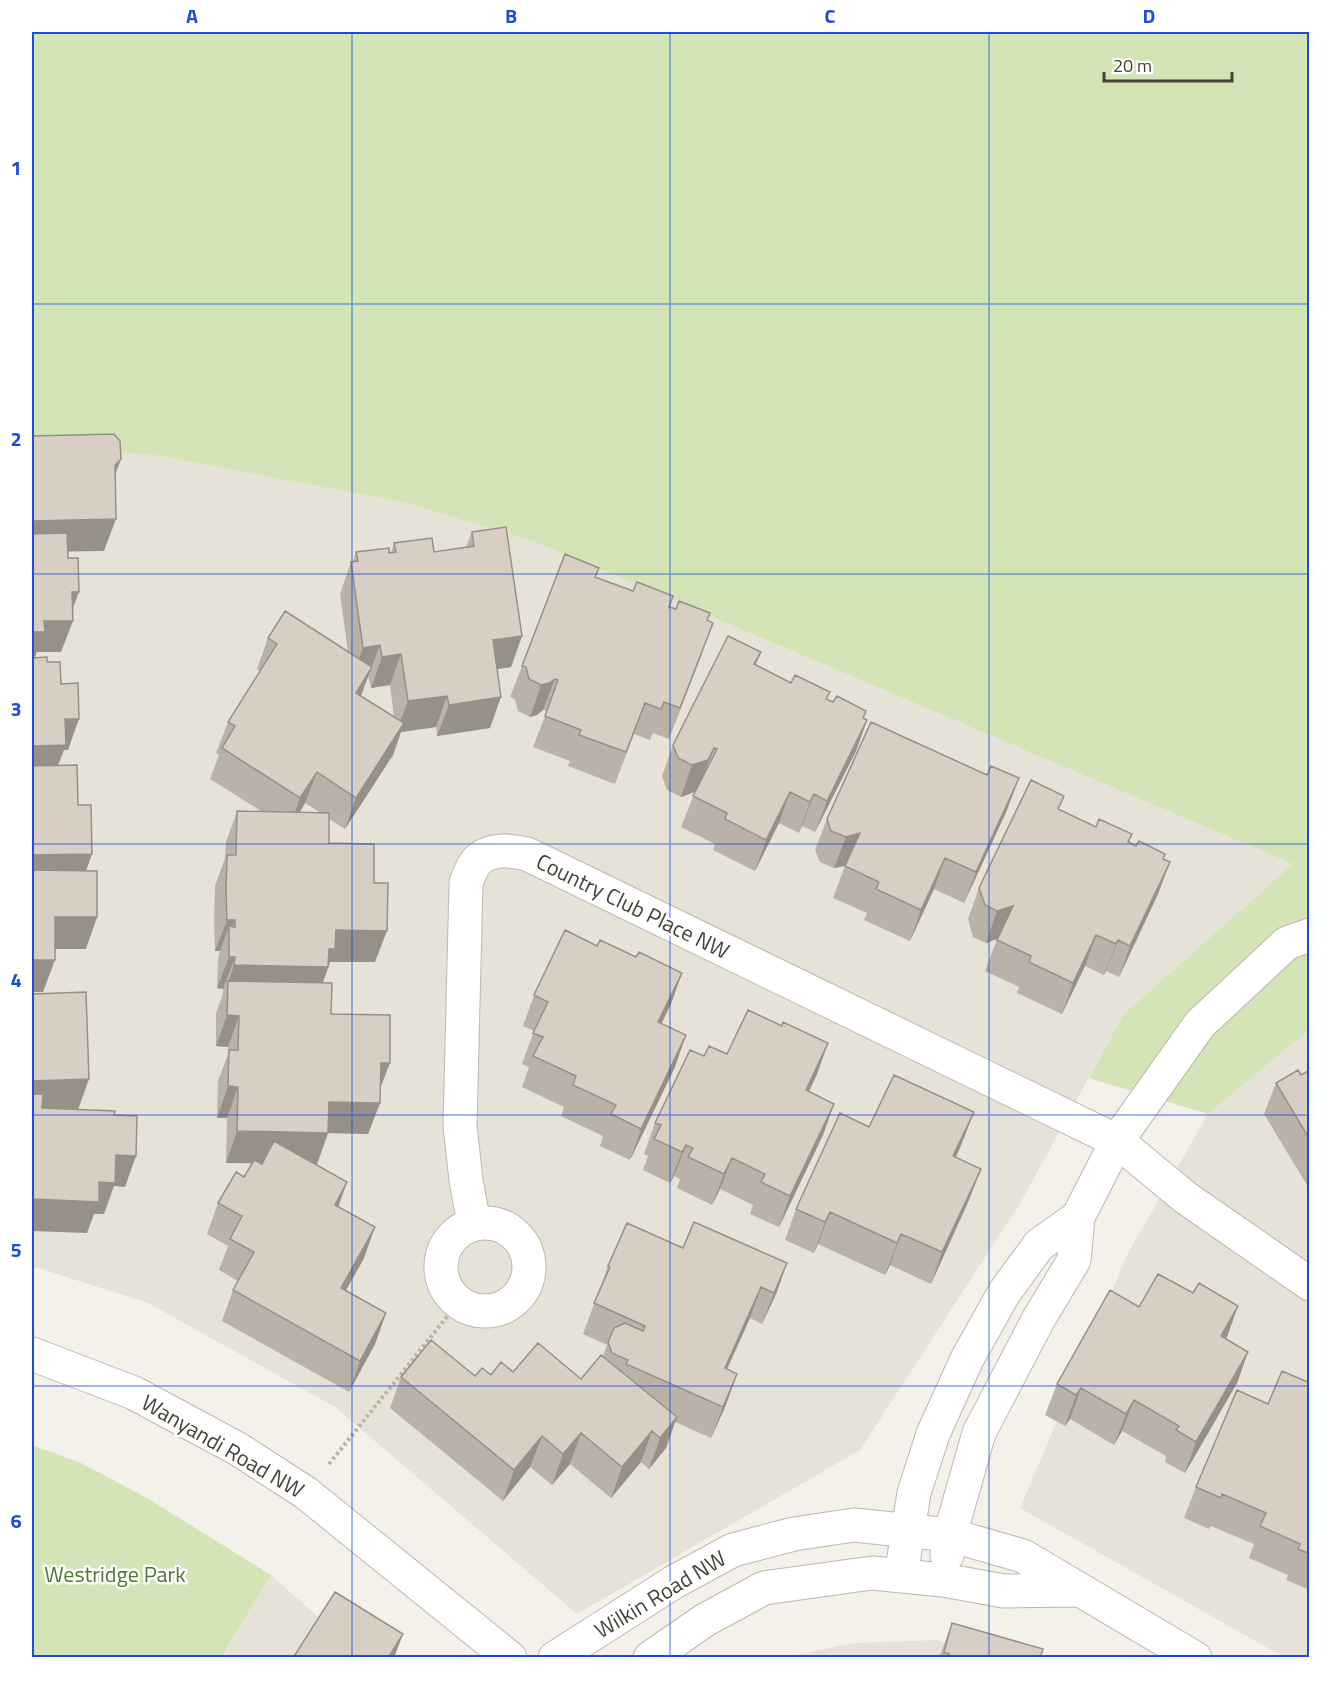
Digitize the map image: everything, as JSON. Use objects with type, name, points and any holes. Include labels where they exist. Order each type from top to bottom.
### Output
[{"type":"street","name":"Country Club Place NW","points":[[474,1224],[460,1126],[466,883],[476,862],[491,853],[509,850],[526,854],[1117,1141],[1186,1198],[1310,1284]]},
{"type":"street","points":[[944,1580],[950,1535],[979,1433],[1038,1320],[1074,1260],[1078,1217],[1117,1141],[1200,1024],[1287,943],[1310,934]]},
{"type":"street","points":[[901,1576],[914,1493],[933,1434],[973,1348],[1004,1293],[1039,1245],[1078,1217]]},
{"type":"street","points":[[489,1223],[503,1227],[516,1236],[525,1248],[529,1262],[528,1277],[522,1291],[512,1302],[499,1310],[484,1312],[470,1310],[458,1303],[448,1293],[442,1280],[440,1265],[443,1252],[450,1239],[461,1230],[474,1224],[489,1223]]},
{"type":"street","name":"Wanyandi Road NW","points":[[32,1353],[134,1393],[238,1449],[306,1493],[510,1658]]},
{"type":"street","name":"Wilkin Road NW","points":[[555,1658],[674,1582],[733,1550],[794,1534],[854,1525],[950,1535],[1023,1556],[1195,1658]]},
{"type":"street","name":"Wilkin Road NW","points":[[650,1658],[705,1620],[764,1588],[872,1573],[944,1580],[1004,1591],[1080,1590]]},
{"type":"path","points":[[306,1493],[458,1303]]},
{"type":"shaded area","points":[[32,447],[154,455],[406,503],[541,544],[1294,864],[1123,1015],[1021,1202],[860,1450],[577,1614],[335,1407],[148,1303],[32,1266]]},
{"type":"shaded area","points":[[1309,1030],[1309,1657],[1284,1657],[1020,1508],[1127,1255],[1208,1114]]},
{"type":"shaded area","points":[[271,1575],[363,1657],[222,1658]]},
{"type":"shaded area","points":[[938,1640],[978,1657],[781,1658],[854,1643]]},
{"type":"green space","points":[[32,32],[1309,32],[1309,1030],[1208,1114],[1089,1078],[1123,1015],[1293,864],[541,544],[406,503],[154,455],[32,447]]},
{"type":"green space","name":"Westridge Park","points":[[32,1445],[81,1463],[147,1498],[271,1575],[222,1657],[32,1657]]},
{"type":"building","points":[[114,434],[120,441],[121,459],[115,465],[116,519],[32,521],[32,436]]},
{"type":"building","points":[[506,527],[522,636],[493,640],[501,697],[449,705],[447,696],[408,701],[401,654],[382,657],[380,645],[363,648],[351,562],[358,561],[356,552],[389,548],[389,553],[396,552],[394,543],[432,538],[434,552],[474,546],[472,532]]},
{"type":"building","points":[[67,533],[68,558],[78,558],[79,592],[72,592],[73,621],[44,621],[45,632],[32,632],[32,534]]},
{"type":"building","points":[[565,554],[599,568],[595,577],[633,591],[637,582],[673,596],[669,607],[676,609],[679,601],[710,613],[707,620],[713,623],[680,708],[664,702],[661,709],[645,703],[626,752],[579,735],[581,730],[545,716],[558,680],[555,679],[541,685],[529,679],[526,667],[522,666]]},
{"type":"building","points":[[285,611],[372,667],[356,693],[404,723],[356,798],[317,772],[300,798],[222,748],[235,726],[228,722],[277,644],[268,638]]},
{"type":"building","points":[[728,636],[761,652],[754,664],[791,683],[795,675],[830,692],[826,699],[833,702],[837,696],[866,711],[863,718],[867,720],[827,801],[814,794],[810,802],[790,792],[766,840],[725,819],[727,813],[693,796],[717,749],[714,748],[708,760],[692,765],[678,758],[673,745]]},
{"type":"building","points":[[47,657],[47,662],[60,662],[61,684],[78,683],[79,719],[65,719],[66,745],[32,746],[32,658]]},
{"type":"building","points":[[871,722],[987,775],[991,766],[1019,778],[976,872],[945,858],[921,910],[876,889],[879,882],[845,866],[860,833],[846,837],[831,831],[827,819]]},
{"type":"building","points":[[77,765],[78,805],[91,805],[92,854],[32,855],[32,766]]},
{"type":"building","points":[[1031,780],[1064,796],[1058,809],[1096,827],[1099,819],[1132,834],[1128,842],[1136,846],[1139,841],[1165,854],[1163,859],[1170,862],[1130,946],[1118,940],[1116,944],[1096,935],[1073,983],[1029,962],[1031,956],[997,940],[1013,906],[997,911],[985,905],[979,888]]},
{"type":"building","points":[[237,811],[329,813],[329,843],[374,844],[374,883],[388,883],[387,931],[336,930],[335,949],[329,949],[328,967],[234,965],[235,957],[229,957],[229,926],[235,927],[235,920],[227,920],[226,890],[227,855],[236,855]]},
{"type":"building","points":[[32,870],[97,871],[97,917],[55,917],[55,960],[32,960]]},
{"type":"building","points":[[565,930],[597,946],[600,940],[636,957],[639,952],[682,973],[658,1022],[686,1035],[641,1129],[611,1114],[616,1105],[573,1085],[576,1076],[533,1056],[543,1037],[533,1033],[548,1002],[534,995]]},
{"type":"building","points":[[228,981],[332,983],[331,1014],[390,1015],[390,1063],[381,1063],[380,1103],[329,1102],[328,1133],[237,1131],[238,1087],[228,1086],[229,1050],[238,1050],[239,1016],[227,1015]]},
{"type":"building","points":[[86,992],[89,1079],[32,1081],[32,994]]},
{"type":"building","points":[[748,1010],[782,1026],[783,1022],[828,1043],[806,1090],[834,1104],[790,1196],[761,1182],[765,1174],[732,1158],[724,1174],[688,1157],[693,1148],[686,1145],[682,1152],[654,1139],[661,1125],[655,1123],[690,1050],[704,1056],[709,1046],[727,1054]]},
{"type":"building","points":[[1298,1070],[1301,1075],[1310,1070],[1310,1140],[1276,1083]]},
{"type":"building","points":[[894,1075],[974,1112],[953,1156],[981,1169],[942,1252],[901,1234],[897,1243],[830,1212],[825,1222],[796,1209],[840,1113],[869,1127]]},
{"type":"building","points":[[32,1094],[43,1094],[42,1108],[115,1111],[114,1115],[137,1116],[136,1156],[116,1155],[115,1183],[99,1182],[99,1202],[32,1199]]},
{"type":"building","points":[[274,1141],[347,1182],[335,1205],[375,1227],[341,1288],[386,1313],[360,1361],[233,1290],[254,1252],[230,1239],[242,1216],[218,1203],[236,1172],[244,1177],[254,1160],[262,1164]]},
{"type":"building","points":[[694,1222],[787,1263],[774,1293],[761,1287],[725,1368],[737,1374],[723,1407],[626,1364],[628,1360],[612,1353],[608,1342],[614,1328],[625,1323],[643,1331],[645,1326],[594,1303],[627,1223],[683,1248]]},
{"type":"building","points":[[1158,1274],[1193,1293],[1199,1283],[1238,1306],[1221,1336],[1248,1352],[1196,1442],[1176,1430],[1179,1426],[1134,1400],[1126,1414],[1081,1388],[1076,1395],[1057,1384],[1110,1290],[1139,1307]]},
{"type":"building","points":[[431,1340],[475,1376],[482,1368],[491,1375],[501,1362],[513,1372],[538,1343],[581,1379],[601,1355],[677,1417],[660,1438],[652,1431],[622,1467],[581,1433],[563,1454],[542,1436],[514,1470],[401,1377]]},
{"type":"building","points":[[1282,1371],[1310,1383],[1310,1554],[1298,1549],[1300,1544],[1260,1526],[1266,1513],[1222,1494],[1221,1498],[1196,1487],[1237,1390],[1268,1404]]},
{"type":"building","points":[[335,1592],[403,1634],[388,1658],[293,1658]]},
{"type":"building","points":[[952,1623],[1043,1649],[1040,1658],[948,1658],[949,1654],[944,1652]]}]
